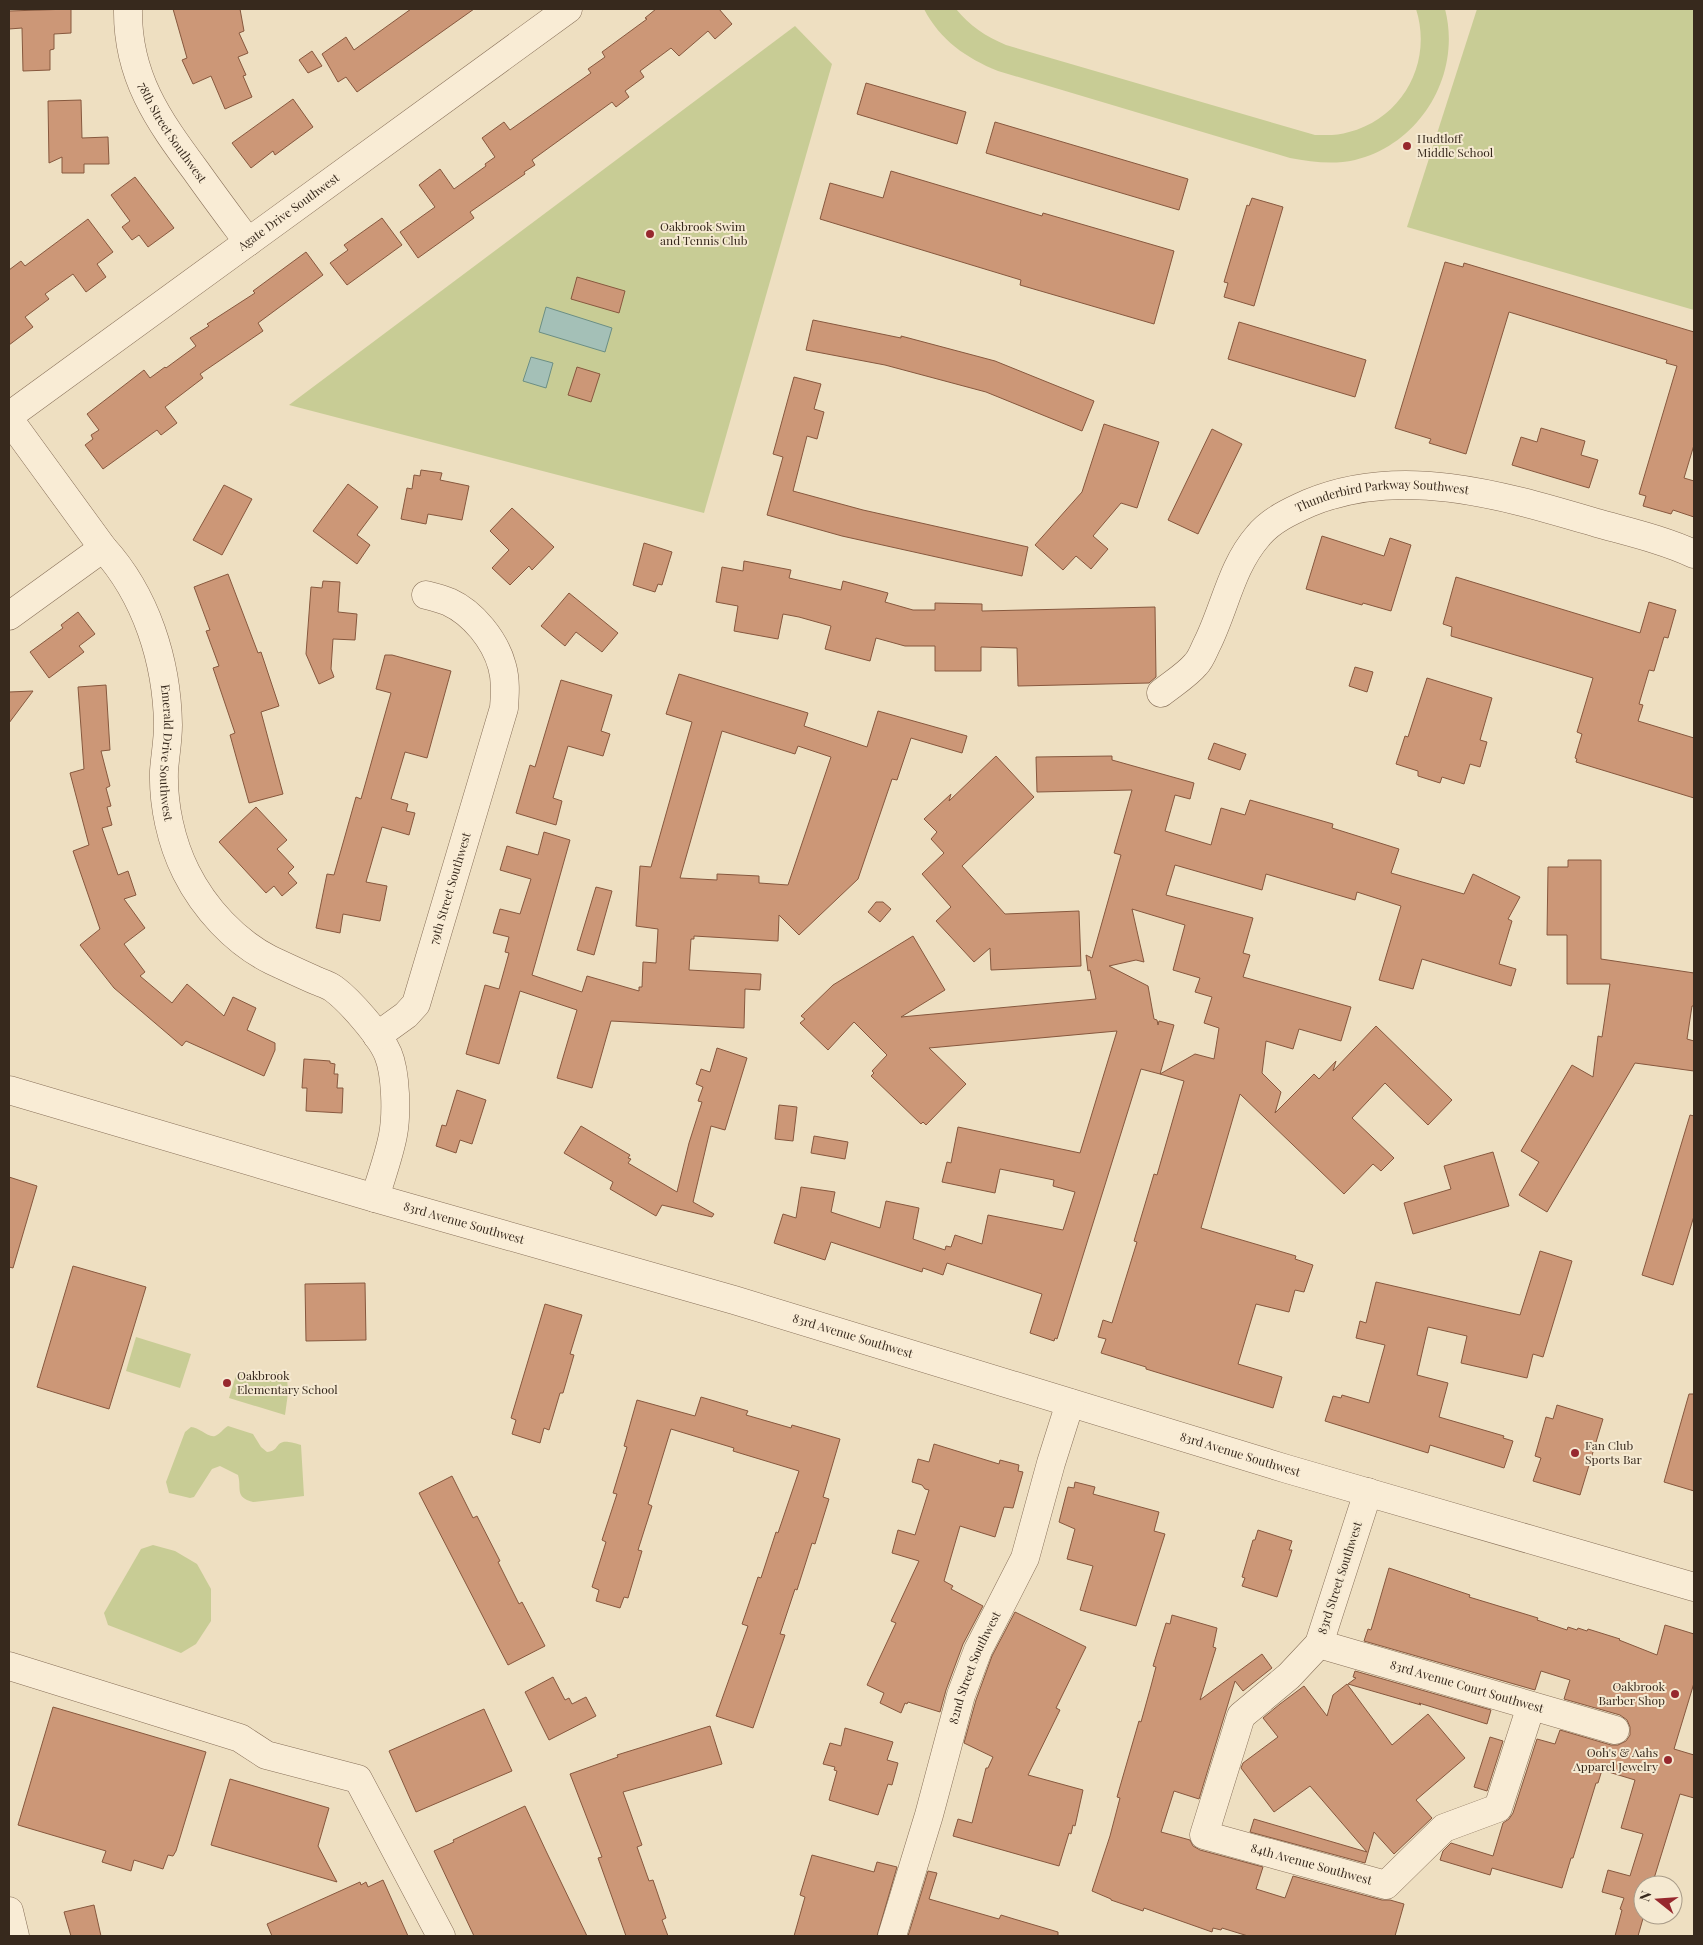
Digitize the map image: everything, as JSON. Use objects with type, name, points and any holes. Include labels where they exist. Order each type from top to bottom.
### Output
[{"type":"street","name":"78th Street Southwest","points":[[128,9],[132,49],[141,84],[149,101],[167,133],[248,242]]},
{"type":"street","name":"Agate Drive Southwest","points":[[9,417],[568,9]]},
{"type":"street","name":"Emerald Drive Southwest","points":[[9,417],[132,586],[145,615],[161,664],[167,706],[164,788],[169,823],[179,856],[194,887],[215,915],[240,939],[269,959],[333,988],[362,1017],[377,1036]]},
{"type":"street","name":"Thunderbird Parkway Southwest","points":[[1161,693],[1197,664],[1216,626],[1234,573],[1247,549],[1274,521],[1296,509],[1332,494],[1390,486],[1444,486],[1528,502],[1610,526],[1694,554]]},
{"type":"street","points":[[9,616],[103,548]]},
{"type":"street","name":"79th Street Southwest","points":[[377,1036],[406,1015],[416,1004],[504,708],[502,666],[494,646],[467,613],[448,602],[426,595]]},
{"type":"street","points":[[375,1198],[393,1134],[394,1104],[394,1080],[388,1054],[377,1036]]},
{"type":"street","name":"83rd Avenue Southwest","points":[[9,1090],[375,1198],[734,1300],[1070,1403],[1694,1587]]},
{"type":"street","name":"82nd Street Southwest","points":[[892,1936],[929,1815],[961,1695],[978,1650],[1026,1558],[1051,1463],[1070,1403]]},
{"type":"street","name":"83rd Street Southwest","points":[[1204,1835],[1241,1716],[1289,1676],[1319,1644],[1368,1492]]},
{"type":"street","name":"83rd Avenue Court Southwest","points":[[1319,1644],[1615,1730]]},
{"type":"street","points":[[10,1670],[240,1738],[266,1755],[358,1779],[440,1936]]},
{"type":"street","name":"84th Avenue Southwest","points":[[1204,1835],[1386,1885],[1444,1828],[1498,1808],[1531,1706]]},
{"type":"street","points":[[9,1912],[15,1936]]},
{"type":"green space","points":[[924,9],[956,9],[978,30],[1006,45],[1315,135],[1341,134],[1368,125],[1385,114],[1398,101],[1409,85],[1417,68],[1420,49],[1420,29],[1416,9],[1445,9],[1449,33],[1447,58],[1441,81],[1431,103],[1417,122],[1399,139],[1379,152],[1355,160],[1331,163],[1290,158],[998,71],[975,60],[955,47],[938,30]]},
{"type":"green space","points":[[1477,9],[1694,9],[1694,310],[1407,227]]},
{"type":"green space","name":"Oakbrook Swim and Tennis Club","points":[[795,26],[832,64],[704,513],[289,405]]},
{"type":"green space","points":[[136,1337],[191,1354],[180,1388],[126,1371]]},
{"type":"green space","points":[[237,1372],[276,1372],[287,1377],[288,1393],[285,1415],[229,1398]]},
{"type":"green space","points":[[228,1426],[253,1434],[261,1447],[267,1452],[272,1451],[279,1444],[285,1442],[301,1445],[304,1496],[253,1502],[247,1500],[241,1495],[238,1475],[220,1466],[212,1469],[194,1497],[190,1498],[169,1493],[166,1482],[185,1432],[191,1427],[215,1436]]},
{"type":"green space","points":[[153,1545],[175,1551],[197,1564],[211,1589],[211,1621],[196,1644],[181,1653],[108,1625],[104,1613],[141,1549]]},
{"type":"water","points":[[546,307],[612,328],[605,352],[539,332]]},
{"type":"water","points":[[531,357],[553,363],[546,388],[523,381]]},
{"type":"building","points":[[71,9],[71,33],[54,34],[54,49],[50,50],[50,70],[23,71],[22,28],[9,29],[9,11]]},
{"type":"building","points":[[173,9],[240,9],[244,31],[239,33],[248,53],[238,57],[246,75],[243,76],[252,97],[225,109],[211,76],[193,84],[182,60],[187,58]]},
{"type":"building","points":[[411,9],[474,9],[357,92],[346,77],[338,82],[322,54],[346,37],[354,50]]},
{"type":"building","points":[[656,9],[719,9],[732,24],[715,39],[708,31],[679,56],[671,48],[640,71],[644,77],[625,91],[629,97],[616,107],[612,102],[532,160],[535,165],[524,172],[525,174],[470,212],[474,218],[418,258],[400,232],[435,207],[419,185],[440,169],[454,189],[486,166],[485,164],[495,157],[482,138],[504,122],[510,130],[591,73],[588,69],[605,57],[602,52],[647,19],[645,18]]},
{"type":"building","points":[[312,51],[322,66],[308,73],[299,60]]},
{"type":"building","points":[[866,83],[966,112],[957,144],[857,114]]},
{"type":"building","points":[[293,99],[313,127],[275,155],[273,151],[251,168],[232,143]]},
{"type":"building","points":[[81,100],[82,138],[108,137],[109,164],[84,164],[84,173],[62,173],[62,157],[49,163],[48,101]]},
{"type":"building","points":[[995,122],[1188,179],[1179,210],[986,153]]},
{"type":"building","points":[[891,171],[1042,216],[1043,213],[1174,251],[1154,324],[1020,285],[1021,280],[820,219],[830,183],[883,198]]},
{"type":"building","points":[[135,177],[174,228],[148,247],[139,235],[132,240],[122,227],[130,221],[111,195]]},
{"type":"building","points":[[1252,198],[1283,207],[1254,306],[1224,297],[1228,283],[1224,282],[1247,205],[1249,206]]},
{"type":"building","points":[[382,218],[402,245],[347,285],[330,263],[348,250],[344,245]]},
{"type":"building","points":[[88,219],[113,252],[97,264],[106,277],[86,292],[73,274],[45,294],[49,299],[25,317],[33,327],[9,345],[9,270],[21,261],[25,266]]},
{"type":"building","points":[[306,252],[323,275],[258,323],[263,331],[200,374],[203,378],[165,407],[177,423],[161,435],[157,430],[103,469],[85,445],[93,439],[91,435],[99,430],[87,414],[144,370],[150,378],[196,346],[190,338],[209,326],[207,324],[255,293],[253,291]]},
{"type":"building","points":[[1445,262],[1463,267],[1464,263],[1694,332],[1694,445],[1684,478],[1694,481],[1694,517],[1673,510],[1671,514],[1643,506],[1646,496],[1639,494],[1677,366],[1666,363],[1667,360],[1509,312],[1466,454],[1429,443],[1431,439],[1395,428]]},
{"type":"building","points":[[577,277],[625,291],[619,313],[571,299]]},
{"type":"building","points":[[813,320],[901,338],[901,336],[995,361],[1094,401],[1082,431],[986,392],[885,365],[806,350]]},
{"type":"building","points":[[1239,322],[1366,360],[1355,397],[1228,359]]},
{"type":"building","points":[[577,367],[600,374],[591,402],[568,395]]},
{"type":"building","points":[[794,377],[821,384],[814,409],[824,412],[817,439],[807,436],[793,491],[863,510],[1028,547],[1022,576],[842,536],[767,515],[783,457],[773,454]]},
{"type":"building","points":[[1104,424],[1159,442],[1137,508],[1121,503],[1093,536],[1108,549],[1091,569],[1076,556],[1063,570],[1035,545],[1082,492]]},
{"type":"building","points":[[1541,428],[1585,441],[1581,455],[1598,460],[1589,488],[1512,465],[1521,437],[1537,442]]},
{"type":"building","points":[[1212,429],[1242,444],[1198,534],[1168,520]]},
{"type":"building","points":[[421,470],[442,473],[440,480],[469,486],[462,520],[428,514],[426,524],[401,519],[407,488],[412,489],[414,475],[420,476]]},
{"type":"building","points":[[348,484],[378,507],[357,535],[370,545],[357,564],[313,531]]},
{"type":"building","points":[[224,485],[252,499],[222,555],[193,540]]},
{"type":"building","points":[[512,508],[554,547],[532,570],[529,566],[510,585],[492,568],[509,550],[490,531]]},
{"type":"building","points":[[1322,536],[1384,556],[1390,538],[1411,545],[1391,611],[1306,589]]},
{"type":"building","points":[[644,543],[672,552],[662,585],[658,584],[655,592],[633,585]]},
{"type":"building","points":[[744,561],[791,570],[789,578],[841,590],[843,581],[888,593],[885,602],[913,610],[935,610],[935,603],[982,604],[982,611],[1155,607],[1156,677],[1149,683],[1018,686],[1017,648],[981,647],[981,671],[935,671],[935,646],[905,646],[876,638],[870,661],[825,649],[831,626],[799,617],[783,614],[778,639],[734,631],[738,606],[716,602],[722,567],[743,571]]},
{"type":"building","points":[[228,574],[258,653],[261,652],[279,706],[261,712],[283,794],[249,803],[230,735],[235,733],[213,668],[219,666],[206,631],[210,630],[194,587]]},
{"type":"building","points":[[1456,577],[1640,633],[1649,602],[1676,610],[1668,638],[1664,637],[1654,671],[1649,670],[1639,704],[1643,705],[1638,721],[1694,738],[1694,798],[1576,762],[1577,759],[1575,758],[1582,734],[1577,732],[1593,678],[1451,636],[1452,627],[1443,624]]},
{"type":"building","points":[[323,581],[340,582],[338,612],[357,614],[355,640],[333,639],[331,669],[334,677],[319,684],[306,654],[311,587],[322,588]]},
{"type":"building","points":[[569,593],[618,633],[602,652],[576,632],[565,646],[541,626]]},
{"type":"building","points":[[78,612],[95,634],[79,646],[84,652],[49,678],[30,652],[63,628],[61,625]]},
{"type":"building","points":[[385,655],[392,655],[451,671],[427,758],[405,752],[391,799],[408,804],[406,811],[415,813],[409,835],[382,827],[366,882],[387,886],[380,921],[343,914],[340,933],[316,928],[327,874],[334,875],[356,797],[361,799],[391,693],[376,689]]},
{"type":"building","points":[[1355,667],[1373,672],[1367,692],[1349,686]]},
{"type":"building","points":[[679,674],[808,713],[804,726],[867,747],[878,711],[967,736],[962,753],[911,738],[897,780],[892,779],[858,879],[799,935],[779,915],[778,941],[694,936],[694,939],[691,939],[689,970],[761,974],[760,990],[745,989],[744,1028],[611,1021],[592,1088],[557,1078],[577,1010],[520,991],[499,1064],[466,1054],[485,985],[499,989],[509,953],[505,952],[509,937],[493,933],[500,909],[520,914],[531,879],[500,870],[507,846],[538,855],[544,832],[570,840],[532,975],[582,992],[587,976],[639,991],[639,987],[642,987],[643,962],[656,963],[658,929],[636,926],[640,866],[651,867],[692,722],[666,714]],"holes":[[[722,731],[795,754],[798,746],[831,757],[788,885],[759,883],[759,876],[717,874],[717,880],[680,878]]]},
{"type":"building","points":[[1427,678],[1492,698],[1480,740],[1487,742],[1480,767],[1470,764],[1464,784],[1442,777],[1440,783],[1418,776],[1418,771],[1396,764],[1405,736],[1408,737]]},
{"type":"building","points":[[561,680],[612,695],[601,731],[610,734],[603,756],[568,746],[553,798],[562,801],[556,825],[516,813],[530,765],[535,767]]},
{"type":"building","points":[[106,685],[110,750],[101,751],[110,786],[106,788],[111,806],[107,807],[112,825],[102,828],[118,875],[128,871],[136,895],[124,899],[145,928],[124,944],[145,972],[140,976],[172,1003],[187,984],[224,1016],[233,997],[256,1008],[247,1030],[275,1043],[275,1050],[264,1076],[186,1041],[182,1046],[114,988],[80,945],[100,929],[73,851],[89,845],[70,773],[84,769],[78,687]]},
{"type":"building","points":[[33,691],[9,723],[9,692]]},
{"type":"building","points":[[1214,743],[1246,754],[1240,770],[1208,759]]},
{"type":"building","points":[[996,756],[1034,797],[962,866],[1005,914],[1079,911],[1081,966],[991,970],[990,948],[974,962],[936,921],[951,907],[922,874],[944,853],[931,839],[937,832],[924,819],[951,794],[949,801]]},
{"type":"building","points":[[1112,756],[1112,760],[1194,783],[1190,799],[1175,795],[1165,831],[1211,845],[1221,808],[1245,815],[1250,800],[1333,824],[1332,828],[1399,849],[1391,873],[1464,894],[1473,874],[1520,897],[1508,919],[1512,921],[1499,964],[1516,969],[1511,986],[1422,959],[1413,989],[1379,980],[1401,906],[1357,892],[1355,900],[1266,874],[1262,890],[1175,865],[1166,895],[1253,918],[1243,953],[1250,955],[1243,977],[1351,1007],[1341,1041],[1299,1029],[1293,1049],[1266,1041],[1262,1073],[1281,1092],[1275,1113],[1314,1074],[1319,1079],[1336,1061],[1333,1071],[1376,1026],[1452,1100],[1428,1125],[1385,1083],[1352,1118],[1394,1158],[1381,1171],[1373,1164],[1344,1194],[1240,1094],[1201,1228],[1296,1256],[1295,1259],[1313,1265],[1304,1292],[1295,1290],[1289,1312],[1256,1304],[1238,1364],[1282,1377],[1273,1408],[1146,1369],[1146,1367],[1101,1353],[1106,1339],[1098,1337],[1103,1320],[1112,1323],[1137,1242],[1134,1241],[1154,1174],[1157,1175],[1184,1081],[1141,1069],[1057,1339],[1055,1338],[1054,1341],[1030,1333],[1042,1294],[947,1263],[943,1275],[923,1268],[922,1272],[831,1242],[825,1260],[774,1243],[783,1214],[796,1218],[801,1187],[835,1192],[831,1212],[880,1228],[886,1201],[919,1208],[913,1239],[945,1250],[946,1246],[951,1247],[955,1235],[982,1244],[988,1215],[1063,1230],[1075,1192],[1053,1186],[1054,1180],[1000,1169],[995,1193],[942,1182],[947,1162],[951,1163],[958,1127],[1080,1153],[1117,1031],[929,1048],[966,1084],[926,1125],[923,1122],[921,1124],[871,1076],[874,1073],[872,1071],[887,1055],[854,1022],[828,1050],[800,1023],[805,1019],[801,1016],[833,985],[913,936],[945,990],[901,1017],[1096,999],[1090,970],[1088,971],[1086,955],[1092,958],[1121,855],[1114,853],[1132,790],[1037,792],[1036,757]],"holes":[[[1132,909],[1185,925],[1173,970],[1200,978],[1195,992],[1212,997],[1204,1023],[1219,1028],[1214,1059],[1195,1054],[1160,1074],[1174,1025],[1159,1021],[1158,1025],[1157,1020],[1154,1019],[1148,986],[1109,966],[1136,960],[1144,962]]]},
{"type":"building","points":[[256,807],[287,840],[277,849],[294,867],[288,873],[297,883],[282,896],[274,886],[266,893],[219,842]]},
{"type":"building","points":[[1568,860],[1601,860],[1601,959],[1694,973],[1694,1006],[1692,1006],[1687,1039],[1694,1041],[1694,1071],[1635,1063],[1547,1212],[1519,1195],[1539,1162],[1521,1151],[1572,1065],[1593,1077],[1598,1036],[1602,1037],[1610,984],[1567,984],[1567,935],[1547,935],[1548,867],[1568,867]]},
{"type":"building","points":[[596,887],[612,891],[594,955],[577,950]]},
{"type":"building","points":[[876,902],[883,902],[891,909],[880,922],[868,912]]},
{"type":"building","points":[[717,1048],[747,1058],[725,1130],[711,1126],[693,1202],[714,1214],[712,1217],[662,1205],[656,1216],[610,1189],[613,1182],[564,1153],[581,1126],[630,1155],[628,1158],[631,1159],[628,1163],[677,1192],[689,1143],[702,1102],[698,1101],[703,1087],[696,1084],[701,1069],[710,1072]]},
{"type":"building","points":[[304,1059],[330,1061],[330,1063],[335,1064],[334,1074],[338,1074],[337,1088],[343,1088],[342,1113],[306,1111],[307,1088],[302,1088]]},
{"type":"building","points":[[457,1090],[486,1100],[472,1144],[460,1140],[456,1153],[436,1146],[442,1125],[446,1126]]},
{"type":"building","points":[[779,1105],[797,1107],[793,1141],[775,1139]]},
{"type":"building","points":[[1690,1115],[1694,1116],[1694,1216],[1673,1285],[1642,1275]]},
{"type":"building","points":[[814,1136],[848,1142],[845,1159],[811,1153]]},
{"type":"building","points":[[1493,1152],[1509,1206],[1413,1234],[1404,1203],[1451,1189],[1444,1166]]},
{"type":"building","points":[[9,1177],[37,1186],[13,1268],[9,1267]]},
{"type":"building","points":[[1540,1251],[1572,1261],[1543,1357],[1533,1354],[1527,1378],[1461,1363],[1467,1336],[1428,1327],[1417,1375],[1448,1383],[1439,1417],[1504,1436],[1503,1438],[1513,1441],[1504,1468],[1430,1445],[1428,1453],[1325,1421],[1333,1396],[1341,1398],[1342,1395],[1369,1403],[1385,1345],[1356,1338],[1360,1321],[1366,1323],[1376,1282],[1520,1315]]},
{"type":"building","points":[[73,1266],[146,1287],[109,1409],[37,1387]]},
{"type":"building","points":[[365,1283],[366,1340],[306,1341],[305,1284]]},
{"type":"building","points":[[545,1304],[582,1315],[570,1354],[574,1355],[563,1393],[560,1393],[549,1430],[544,1428],[540,1443],[512,1434],[516,1420],[511,1418]]},
{"type":"building","points":[[1689,1394],[1694,1394],[1694,1491],[1664,1482]]},
{"type":"building","points":[[701,1397],[748,1411],[746,1415],[791,1428],[792,1425],[840,1439],[823,1497],[829,1499],[815,1544],[812,1543],[780,1634],[785,1635],[753,1728],[716,1716],[748,1626],[742,1624],[758,1577],[761,1578],[776,1532],[778,1533],[799,1471],[733,1451],[734,1448],[671,1429],[648,1504],[652,1506],[638,1550],[642,1551],[628,1598],[624,1597],[620,1608],[596,1601],[599,1590],[592,1587],[606,1542],[602,1540],[617,1494],[613,1493],[627,1447],[624,1446],[637,1400],[695,1416]]},
{"type":"building","points":[[1557,1405],[1603,1419],[1580,1495],[1533,1481],[1541,1458],[1535,1456],[1546,1417],[1553,1419]]},
{"type":"building","points":[[934,1444],[999,1464],[1000,1460],[1019,1465],[1018,1471],[1023,1472],[1013,1508],[1004,1507],[995,1537],[960,1526],[944,1581],[953,1586],[951,1589],[983,1606],[963,1644],[940,1712],[908,1702],[907,1704],[905,1703],[901,1713],[880,1703],[884,1693],[867,1685],[896,1623],[891,1621],[919,1561],[892,1553],[898,1530],[915,1535],[929,1490],[925,1489],[922,1485],[912,1482],[918,1459],[929,1462]]},
{"type":"building","points":[[452,1476],[473,1518],[477,1516],[519,1604],[522,1602],[545,1646],[508,1665],[419,1493]]},
{"type":"building","points":[[1075,1482],[1095,1487],[1093,1494],[1159,1512],[1154,1531],[1165,1534],[1136,1626],[1080,1610],[1093,1566],[1067,1559],[1075,1529],[1059,1522],[1068,1487],[1074,1488]]},
{"type":"building","points":[[1258,1530],[1292,1541],[1289,1550],[1292,1550],[1277,1597],[1242,1586],[1245,1578],[1242,1577],[1253,1540],[1255,1540]]},
{"type":"building","points":[[1389,1568],[1470,1595],[1469,1597],[1538,1618],[1537,1620],[1567,1630],[1568,1627],[1587,1631],[1588,1629],[1620,1639],[1657,1655],[1665,1625],[1694,1634],[1694,1683],[1674,1749],[1694,1755],[1694,1798],[1680,1794],[1655,1875],[1633,1875],[1633,1925],[1641,1925],[1638,1936],[1615,1936],[1624,1898],[1602,1892],[1608,1870],[1630,1876],[1643,1834],[1621,1828],[1635,1780],[1602,1770],[1598,1783],[1596,1783],[1562,1888],[1492,1868],[1490,1875],[1440,1860],[1443,1851],[1451,1843],[1493,1856],[1503,1823],[1513,1813],[1537,1739],[1555,1744],[1560,1730],[1611,1745],[1618,1745],[1626,1741],[1630,1735],[1630,1727],[1627,1720],[1620,1715],[1564,1699],[1570,1680],[1541,1671],[1535,1690],[1364,1641],[1368,1629],[1371,1630]]},
{"type":"building","points":[[1015,1612],[1086,1647],[1056,1708],[1060,1710],[1028,1775],[1083,1790],[1075,1826],[1073,1825],[1071,1834],[1069,1833],[1059,1866],[953,1836],[958,1819],[972,1823],[986,1768],[988,1768],[993,1757],[964,1743],[976,1700],[992,1656]]},
{"type":"building","points":[[1172,1615],[1217,1628],[1213,1647],[1216,1648],[1200,1700],[1262,1654],[1272,1668],[1243,1691],[1235,1681],[1199,1799],[1174,1791],[1161,1832],[1190,1840],[1193,1846],[1200,1850],[1263,1867],[1256,1889],[1285,1898],[1293,1876],[1382,1900],[1404,1904],[1395,1936],[1248,1936],[1222,1928],[1221,1930],[1213,1928],[1212,1932],[1144,1908],[1143,1911],[1092,1891],[1110,1836],[1120,1798],[1117,1797],[1151,1686],[1156,1667],[1153,1666],[1166,1623],[1170,1624]]},
{"type":"building","points":[[1355,1671],[1491,1710],[1487,1724],[1348,1684],[1356,1678],[1353,1677]]},
{"type":"building","points":[[553,1677],[565,1700],[569,1698],[572,1704],[586,1697],[596,1716],[549,1740],[525,1692]]},
{"type":"building","points":[[1347,1684],[1392,1745],[1428,1714],[1465,1758],[1416,1800],[1432,1818],[1394,1854],[1374,1832],[1365,1863],[1250,1832],[1254,1819],[1367,1852],[1310,1786],[1274,1812],[1241,1768],[1243,1763],[1278,1737],[1263,1718],[1280,1704],[1304,1686],[1327,1716],[1333,1695]]},
{"type":"building","points":[[53,1707],[206,1752],[176,1851],[173,1856],[168,1855],[163,1869],[134,1860],[131,1871],[102,1862],[106,1851],[18,1825]]},
{"type":"building","points":[[484,1709],[512,1771],[416,1812],[389,1751]]},
{"type":"building","points":[[710,1726],[722,1764],[623,1792],[642,1845],[637,1847],[649,1881],[653,1880],[666,1918],[662,1920],[668,1936],[626,1936],[598,1858],[602,1857],[570,1774],[618,1757],[617,1755]]},
{"type":"building","points":[[845,1728],[893,1742],[887,1760],[898,1763],[892,1785],[888,1784],[878,1815],[829,1800],[837,1771],[834,1770],[835,1767],[823,1764],[830,1743],[841,1746]]},
{"type":"building","points":[[1490,1737],[1503,1741],[1487,1791],[1474,1787]]},
{"type":"building","points":[[230,1779],[329,1808],[318,1846],[337,1882],[211,1845]]},
{"type":"building","points":[[525,1806],[587,1936],[474,1936],[434,1851]]},
{"type":"building","points":[[812,1855],[874,1872],[877,1862],[897,1867],[877,1936],[794,1936],[805,1897],[800,1895]]},
{"type":"building","points":[[928,1871],[937,1873],[929,1899],[999,1919],[1001,1915],[1058,1932],[1058,1936],[908,1936]]},
{"type":"building","points":[[383,1880],[408,1936],[272,1936],[267,1924],[360,1882],[361,1885],[366,1882],[368,1887]]},
{"type":"building","points":[[94,1905],[101,1936],[71,1936],[64,1912]]},
{"type":"place","name":"Hudtloff Middle School","points":[[1407,146]]},
{"type":"place","name":"Oakbrook Swim and Tennis Club","points":[[650,234]]},
{"type":"place","name":"Oakbrook Elementary School","points":[[227,1383]]},
{"type":"place","name":"Fan Club Sports Bar","points":[[1575,1453]]},
{"type":"place","name":"Oakbrook Barber Shop","points":[[1675,1694]]},
{"type":"place","name":"Ooh's & Aahs Apparel Jewelry","points":[[1668,1760]]}]
